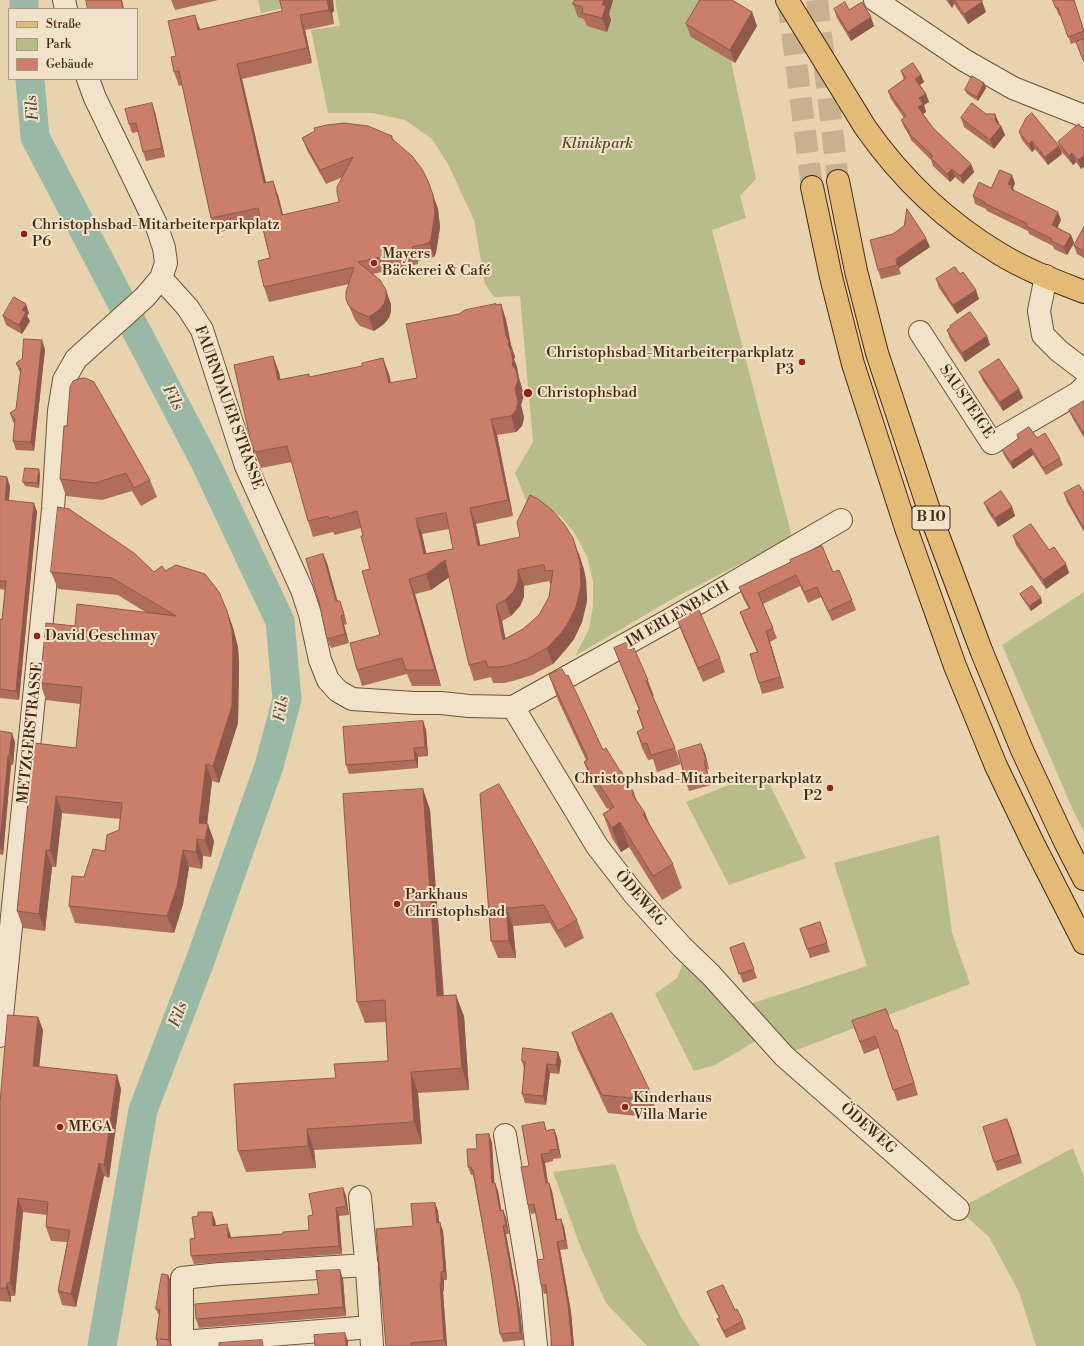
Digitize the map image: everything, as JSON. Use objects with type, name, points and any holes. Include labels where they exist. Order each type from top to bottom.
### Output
[{"type":"main road","points":[[787,0],[866,127],[891,162],[934,207],[1001,255],[1084,292]]},
{"type":"main road","name":"B 10","points":[[838,180],[856,271],[877,353],[932,519],[981,650],[1022,750],[1084,879]]},
{"type":"main road","name":"B 10","points":[[812,187],[831,277],[854,364],[907,532],[949,651],[996,766],[1032,843],[1084,943]]},
{"type":"street","points":[[875,0],[964,60],[1013,88],[1084,116]]},
{"type":"street","points":[[88,80],[95,98],[156,224],[164,248],[166,263],[161,278]]},
{"type":"street","points":[[1046,276],[1039,311],[1043,335],[1059,351],[1084,370]]},
{"type":"street","name":"METZGERSTRASSE","points":[[0,1036],[54,505],[59,411],[64,380],[76,359],[145,297],[161,278]]},
{"type":"street","name":"FAURNDAUER STRASSE","points":[[161,278],[188,308],[202,330],[246,466],[302,590],[310,614],[320,660],[328,680],[338,691],[352,699],[513,707]]},
{"type":"street","name":"SAUSTEIGE","points":[[920,332],[992,443],[1078,393],[1084,387]]},
{"type":"street","name":"IM ERLENBACH","points":[[513,707],[676,616],[841,520]]},
{"type":"street","name":"ÖDEWEG","points":[[513,707],[597,846],[624,882],[659,922],[711,975],[784,1056],[958,1209]]},
{"type":"street","points":[[505,1135],[530,1284],[536,1346]]},
{"type":"street","points":[[360,1197],[367,1265],[372,1336],[182,1344],[182,1278],[220,1274],[367,1265]]},
{"type":"green space","points":[[258,0],[318,0],[261,13]]},
{"type":"green space","name":"Klinikpark","points":[[335,0],[718,0],[756,179],[740,196],[746,218],[712,230],[792,537],[674,598],[575,656],[589,629],[593,606],[593,581],[587,556],[574,532],[561,517],[546,507],[528,505],[515,473],[533,442],[520,296],[494,297],[485,284],[474,220],[448,164],[432,139],[405,120],[372,113],[328,113],[311,30],[340,26]]},
{"type":"green space","points":[[1084,592],[1084,832],[1073,810],[1002,645]]},
{"type":"green space","points":[[764,773],[806,858],[729,885],[686,802],[749,777]]},
{"type":"green space","points":[[939,835],[952,933],[970,984],[794,1051],[747,1005],[867,966],[834,863]]},
{"type":"green space","points":[[685,958],[756,1041],[715,1065],[694,1071],[655,994],[677,978]]},
{"type":"green space","points":[[1073,1148],[1084,1178],[1084,1346],[1036,1346],[1019,1292],[989,1237],[958,1209]]},
{"type":"green space","points":[[615,1164],[638,1232],[681,1317],[700,1346],[647,1346],[606,1303],[581,1248],[553,1172]]},
{"type":"building","points":[[86,0],[121,0],[123,8],[88,8]]},
{"type":"building","points":[[280,0],[327,0],[329,10],[300,15],[307,48],[237,64],[264,183],[273,181],[282,215],[339,202],[337,187],[353,157],[320,170],[302,138],[315,131],[314,128],[327,125],[344,123],[368,126],[392,136],[391,138],[412,156],[422,169],[433,195],[435,213],[429,243],[412,247],[413,250],[358,262],[380,280],[386,290],[384,304],[379,310],[369,317],[355,311],[349,306],[346,299],[346,292],[354,267],[264,287],[258,261],[270,258],[258,208],[211,218],[179,71],[174,72],[171,57],[176,56],[168,21],[195,15],[198,30],[282,11]]},
{"type":"building","points":[[575,0],[604,0],[602,5],[606,6],[602,18],[582,13],[583,7],[573,4]]},
{"type":"building","points":[[700,0],[732,0],[752,12],[730,50],[686,24]]},
{"type":"building","points":[[955,0],[981,0],[982,2],[964,14]]},
{"type":"building","points":[[1053,0],[1074,0],[1084,31],[1068,37],[1058,8],[1056,8]]},
{"type":"building","points":[[845,2],[849,10],[862,2],[871,17],[848,32],[834,9]]},
{"type":"building","points":[[1084,39],[1084,59],[1083,60],[1076,42]]},
{"type":"building","points":[[913,63],[921,75],[915,79],[926,94],[919,98],[923,104],[918,107],[933,128],[971,164],[960,176],[952,169],[947,174],[931,158],[933,156],[908,133],[910,132],[901,120],[906,116],[888,91],[906,78],[901,71]]},
{"type":"building","points":[[972,76],[984,83],[977,97],[965,90]]},
{"type":"building","points":[[152,103],[162,148],[143,152],[136,123],[129,124],[125,109]]},
{"type":"building","points":[[972,103],[986,114],[995,114],[996,122],[1001,126],[990,140],[961,118]]},
{"type":"building","points":[[1032,113],[1059,146],[1045,157],[1032,141],[1029,144],[1019,132],[1026,118]]},
{"type":"building","points":[[1079,124],[1084,131],[1084,155],[1078,160],[1072,153],[1069,156],[1058,142]]},
{"type":"building","points":[[1000,170],[1012,175],[1008,184],[1012,186],[1011,189],[1058,212],[1052,225],[1071,235],[1064,247],[1026,226],[1028,224],[984,203],[985,202],[973,196],[979,182],[991,188]]},
{"type":"building","points":[[907,209],[926,238],[896,259],[897,265],[878,270],[870,240],[893,234],[904,226]]},
{"type":"building","points":[[1084,227],[1084,251],[1074,246]]},
{"type":"building","points":[[955,267],[960,274],[963,272],[976,290],[953,305],[936,279]]},
{"type":"building","points":[[14,297],[26,304],[22,310],[26,312],[19,325],[3,316]]},
{"type":"building","points":[[501,304],[506,336],[509,341],[508,345],[513,361],[512,365],[516,370],[518,380],[515,389],[518,402],[516,410],[511,416],[491,419],[508,500],[470,508],[478,546],[520,537],[517,522],[530,495],[538,499],[552,510],[573,538],[580,564],[581,585],[576,607],[562,632],[547,648],[527,659],[507,666],[498,667],[488,667],[486,661],[469,665],[445,560],[426,574],[409,579],[435,670],[406,670],[402,658],[357,670],[350,643],[380,635],[362,571],[370,569],[361,536],[363,536],[357,511],[329,519],[328,516],[308,521],[287,446],[255,452],[251,443],[234,365],[273,356],[278,380],[309,374],[309,377],[362,366],[362,363],[383,358],[389,383],[417,378],[406,324],[459,314],[465,310]],"holes":[[[446,513],[453,549],[424,554],[416,519]],[[544,565],[545,571],[553,570],[549,597],[539,615],[523,629],[503,640],[496,605],[505,600],[514,591],[518,581],[518,570]]]},
{"type":"building","points":[[970,312],[987,336],[962,353],[947,330],[951,327],[950,326]]},
{"type":"building","points":[[24,339],[42,340],[31,442],[13,441],[15,419],[10,413],[16,409],[21,369],[16,363],[22,359]]},
{"type":"building","points":[[999,359],[1019,389],[1000,402],[979,372]]},
{"type":"building","points":[[85,378],[94,382],[150,480],[134,488],[126,473],[95,483],[60,479],[64,426],[67,426],[70,387],[73,381]]},
{"type":"building","points":[[1084,401],[1084,434],[1069,410]]},
{"type":"building","points":[[1029,427],[1037,438],[1045,433],[1060,458],[1043,468],[1031,448],[1011,462],[1002,450],[1019,438],[1017,435]]},
{"type":"building","points":[[25,468],[39,469],[37,483],[23,482]]},
{"type":"building","points":[[0,476],[7,477],[5,500],[34,503],[16,691],[0,689],[0,619],[2,620],[6,581],[0,581]]},
{"type":"building","points":[[1079,485],[1084,493],[1084,529],[1064,493]]},
{"type":"building","points":[[1001,491],[1012,507],[995,518],[984,503]]},
{"type":"building","points":[[58,507],[69,509],[134,553],[154,572],[162,566],[165,571],[176,565],[205,574],[219,592],[227,611],[232,630],[233,648],[232,706],[213,766],[206,764],[199,823],[208,824],[205,840],[197,839],[196,852],[183,850],[177,887],[167,916],[69,906],[72,876],[84,877],[93,849],[105,851],[107,835],[119,830],[122,803],[56,796],[50,850],[46,850],[39,914],[17,911],[34,743],[76,748],[82,687],[40,683],[46,623],[75,626],[77,604],[176,616],[112,578],[51,572]]},
{"type":"building","points":[[1031,524],[1049,550],[1054,547],[1066,564],[1043,580],[1013,536]]},
{"type":"building","points":[[822,546],[833,572],[839,570],[852,600],[828,611],[817,587],[804,592],[796,575],[758,593],[773,628],[766,631],[780,677],[759,683],[750,654],[758,652],[740,612],[750,608],[739,587],[791,562],[790,560]]},
{"type":"building","points":[[323,554],[336,601],[340,601],[344,615],[341,616],[345,634],[327,639],[319,602],[306,559]]},
{"type":"building","points":[[1032,586],[1041,598],[1029,606],[1020,594]]},
{"type":"building","points":[[699,610],[720,658],[698,668],[677,619]]},
{"type":"building","points":[[628,642],[631,650],[634,648],[648,680],[646,681],[675,748],[651,755],[647,743],[642,744],[637,732],[644,728],[637,711],[640,710],[614,648]]},
{"type":"building","points":[[562,669],[566,676],[568,675],[603,750],[606,748],[621,771],[634,793],[632,794],[645,813],[643,814],[673,864],[653,876],[620,822],[612,828],[603,814],[614,807],[584,762],[588,759],[549,675]]},
{"type":"building","points":[[423,721],[425,747],[414,748],[415,760],[346,765],[343,727]]},
{"type":"building","points":[[0,731],[12,733],[8,756],[0,842]]},
{"type":"building","points":[[701,744],[706,760],[704,761],[708,776],[686,782],[678,751]]},
{"type":"building","points":[[499,784],[577,920],[558,931],[544,905],[506,908],[509,941],[491,941],[480,794]]},
{"type":"building","points":[[423,789],[437,996],[456,995],[462,1068],[411,1072],[414,1122],[307,1129],[308,1146],[238,1151],[234,1084],[336,1078],[334,1064],[388,1061],[385,1000],[357,1002],[343,794]]},
{"type":"building","points":[[820,922],[827,943],[807,949],[800,929]]},
{"type":"building","points":[[744,943],[754,969],[739,974],[730,948]]},
{"type":"building","points":[[886,1009],[894,1030],[897,1030],[914,1083],[893,1090],[875,1036],[860,1042],[852,1021]]},
{"type":"building","points":[[612,1013],[649,1089],[630,1098],[602,1095],[572,1033]]},
{"type":"building","points":[[8,1015],[38,1017],[33,1066],[117,1075],[104,1165],[99,1163],[71,1294],[58,1291],[70,1230],[46,1227],[48,1202],[18,1198],[10,1283],[7,1283],[6,1288],[0,1288],[0,1103]]},
{"type":"building","points":[[523,1048],[558,1052],[556,1065],[547,1064],[543,1096],[522,1094],[525,1062],[522,1061]]},
{"type":"building","points":[[1007,1119],[1018,1154],[994,1162],[983,1127]]},
{"type":"building","points":[[544,1122],[546,1131],[554,1129],[558,1149],[550,1150],[550,1153],[541,1154],[546,1183],[549,1183],[556,1220],[561,1219],[565,1240],[557,1242],[568,1304],[572,1346],[551,1346],[546,1285],[541,1285],[537,1260],[544,1259],[534,1204],[528,1205],[521,1167],[529,1166],[522,1126]]},
{"type":"building","points":[[489,1134],[492,1183],[495,1183],[500,1211],[503,1210],[506,1225],[503,1226],[517,1303],[520,1332],[500,1334],[473,1170],[471,1167],[468,1167],[467,1149],[477,1149],[476,1135]]},
{"type":"building","points":[[343,1188],[346,1206],[336,1208],[339,1246],[191,1256],[190,1239],[195,1238],[192,1217],[198,1216],[198,1212],[212,1212],[213,1226],[227,1224],[228,1238],[283,1234],[283,1232],[309,1230],[308,1216],[313,1215],[309,1194]]},
{"type":"building","points":[[435,1203],[437,1223],[440,1222],[444,1271],[441,1272],[440,1283],[444,1340],[411,1343],[412,1346],[386,1346],[376,1229],[413,1226],[411,1204]]},
{"type":"building","points":[[340,1270],[343,1307],[196,1319],[195,1304],[319,1294],[316,1271]]},
{"type":"building","points":[[162,1274],[168,1275],[169,1340],[171,1346],[157,1346],[158,1339],[156,1339],[160,1310],[156,1309]]},
{"type":"building","points":[[723,1285],[735,1310],[737,1309],[743,1321],[724,1331],[717,1319],[720,1318],[707,1292]]},
{"type":"building","points":[[345,1333],[346,1346],[315,1346],[314,1335]]},
{"type":"building","points":[[262,1340],[263,1346],[219,1346],[219,1343]]},
{"type":"waterway","name":"Fils","points":[[24,0],[24,8]]},
{"type":"waterway","name":"Fils","points":[[30,80],[35,137],[205,462],[280,621],[287,699],[269,766],[200,961],[143,1110],[102,1346]]},
{"type":"tunnel","points":[[788,0],[812,187]]},
{"type":"tunnel","points":[[817,0],[838,181]]},
{"type":"place","name":"Christophsbad-Mitarbeiterparkplatz P6","points":[[24,234]]},
{"type":"place","name":"Mayers Bäckerei & Café","points":[[374,263]]},
{"type":"place","name":"Christophsbad-Mitarbeiterparkplatz P3","points":[[802,362]]},
{"type":"place","name":"Christophsbad","points":[[528,393]]},
{"type":"place","name":"David Geschmay","points":[[37,636]]},
{"type":"place","name":"Christophsbad-Mitarbeiterparkplatz P2","points":[[830,788]]},
{"type":"place","name":"Parkhaus Christophsbad","points":[[397,904]]},
{"type":"place","name":"Kinderhaus Villa Marie","points":[[625,1107]]},
{"type":"place","name":"MEGA","points":[[60,1127]]}]
